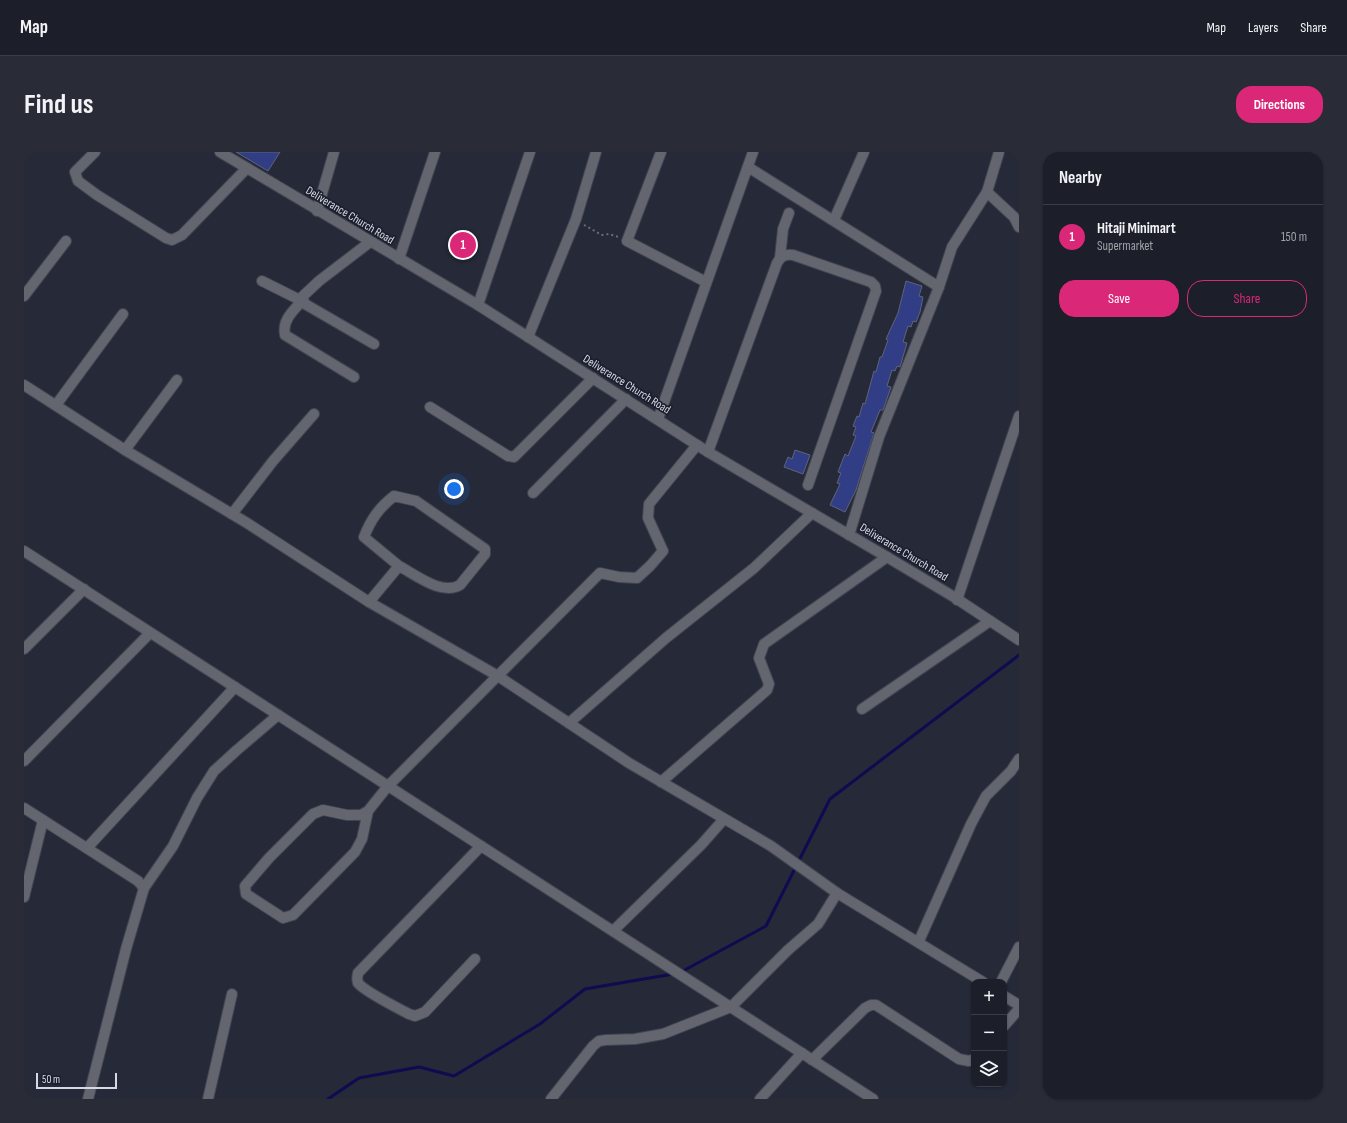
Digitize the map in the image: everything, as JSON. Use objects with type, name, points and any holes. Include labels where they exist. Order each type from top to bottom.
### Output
[{"type":"street","points":[[95,152],[75,172],[78,181],[97,196],[166,238],[172,240],[182,235],[247,168]]},
{"type":"street","name":"Deliverance Church Road","points":[[220,152],[399,260],[478,305],[626,398],[708,452],[849,534],[1019,640]]},
{"type":"street","points":[[317,211],[334,152]]},
{"type":"street","points":[[399,260],[435,152]]},
{"type":"street","points":[[478,305],[530,152]]},
{"type":"street","points":[[528,337],[576,219],[596,152]]},
{"type":"street","points":[[661,152],[627,241],[706,282]]},
{"type":"street","points":[[658,419],[754,152]]},
{"type":"street","points":[[834,220],[864,152]]},
{"type":"street","points":[[849,534],[879,437],[939,287],[952,247],[987,192],[999,152]]},
{"type":"street","points":[[748,167],[939,287]]},
{"type":"street","points":[[987,192],[1014,217],[1019,227]]},
{"type":"street","points":[[708,452],[780,258],[783,229],[789,213]]},
{"type":"street","points":[[24,296],[66,241]]},
{"type":"street","points":[[354,377],[285,335],[283,327],[286,320],[302,301],[303,294],[370,242]]},
{"type":"street","points":[[780,258],[786,254],[793,255],[871,282],[875,286],[876,291],[808,485]]},
{"type":"street","points":[[262,281],[302,301],[374,344]]},
{"type":"street","points":[[56,405],[124,314]]},
{"type":"street","points":[[430,407],[508,456],[514,457],[593,378]]},
{"type":"street","points":[[124,450],[177,380]]},
{"type":"street","points":[[24,385],[124,450],[232,514],[369,602],[498,676],[662,782],[771,846],[837,893],[919,941],[978,979]]},
{"type":"street","points":[[533,493],[626,398]]},
{"type":"street","points":[[232,514],[273,461],[314,414]]},
{"type":"street","points":[[957,600],[1019,416]]},
{"type":"street","points":[[368,811],[356,816],[323,810],[313,814],[269,858],[245,886],[246,894],[283,918],[293,915],[355,852],[362,839],[368,811],[388,786],[600,573],[619,577],[638,578],[663,551],[648,518],[649,504],[697,445]]},
{"type":"street","points":[[394,496],[416,501],[485,549],[484,554],[460,585],[455,588],[442,588],[399,566],[364,537],[370,523],[380,507],[394,496]]},
{"type":"street","points":[[569,723],[666,638],[754,568],[812,513]]},
{"type":"street","points":[[24,551],[873,1099]]},
{"type":"street","points":[[662,782],[767,690],[769,684],[759,658],[764,644],[887,557]]},
{"type":"street","points":[[369,602],[399,566]]},
{"type":"street","points":[[24,649],[84,589]]},
{"type":"street","points":[[862,709],[990,621]]},
{"type":"street","points":[[24,761],[150,633]]},
{"type":"street","points":[[87,848],[235,687]]},
{"type":"street","points":[[88,1099],[126,949],[144,888],[173,846],[197,798],[214,771],[278,715]]},
{"type":"street","points":[[919,941],[965,837],[986,796],[1011,771],[1019,759]]},
{"type":"street","points":[[24,808],[138,881],[144,888]]},
{"type":"street","points":[[612,931],[701,845],[724,819]]},
{"type":"street","points":[[24,897],[43,820]]},
{"type":"street","points":[[475,959],[425,1012],[415,1016],[366,989],[357,979],[358,974],[481,846]]},
{"type":"street","points":[[551,1099],[593,1046],[599,1041],[635,1039],[663,1034],[731,1007],[788,950],[818,924],[837,893]]},
{"type":"street","points":[[1003,979],[1019,947]]},
{"type":"street","points":[[208,1099],[232,994]]},
{"type":"street","points":[[1007,998],[1019,1005]]},
{"type":"street","points":[[812,1060],[865,1008],[870,1005],[876,1005],[959,1058],[971,1060]]},
{"type":"street","points":[[1007,1023],[1019,1009]]},
{"type":"street","points":[[760,1099],[802,1053]]},
{"type":"path","points":[[576,219],[602,235],[615,236],[627,241]]},
{"type":"building","points":[[236,152],[280,152],[268,171]]},
{"type":"building","points":[[906,281],[922,286],[919,296],[923,297],[920,312],[916,322],[913,321],[911,327],[908,326],[903,342],[907,343],[900,367],[897,366],[895,371],[892,370],[887,386],[891,387],[883,410],[880,410],[871,432],[874,433],[856,490],[845,512],[830,505],[840,484],[837,483],[841,473],[838,472],[845,454],[848,456],[856,436],[853,435],[856,427],[853,426],[857,416],[859,417],[863,403],[865,404],[874,371],[876,372],[880,357],[882,357],[888,340],[886,339],[898,313]]},
{"type":"building","points":[[795,450],[810,455],[803,474],[784,467],[788,457],[792,459]]},
{"type":"waterway","points":[[681,972],[766,926],[830,799],[1019,655]]},
{"type":"waterway","points":[[328,1099],[359,1078],[419,1067],[454,1076],[540,1024],[585,989],[673,974]]},
{"type":"place","name":"Hitaji Minimart","points":[[463,245]]}]
